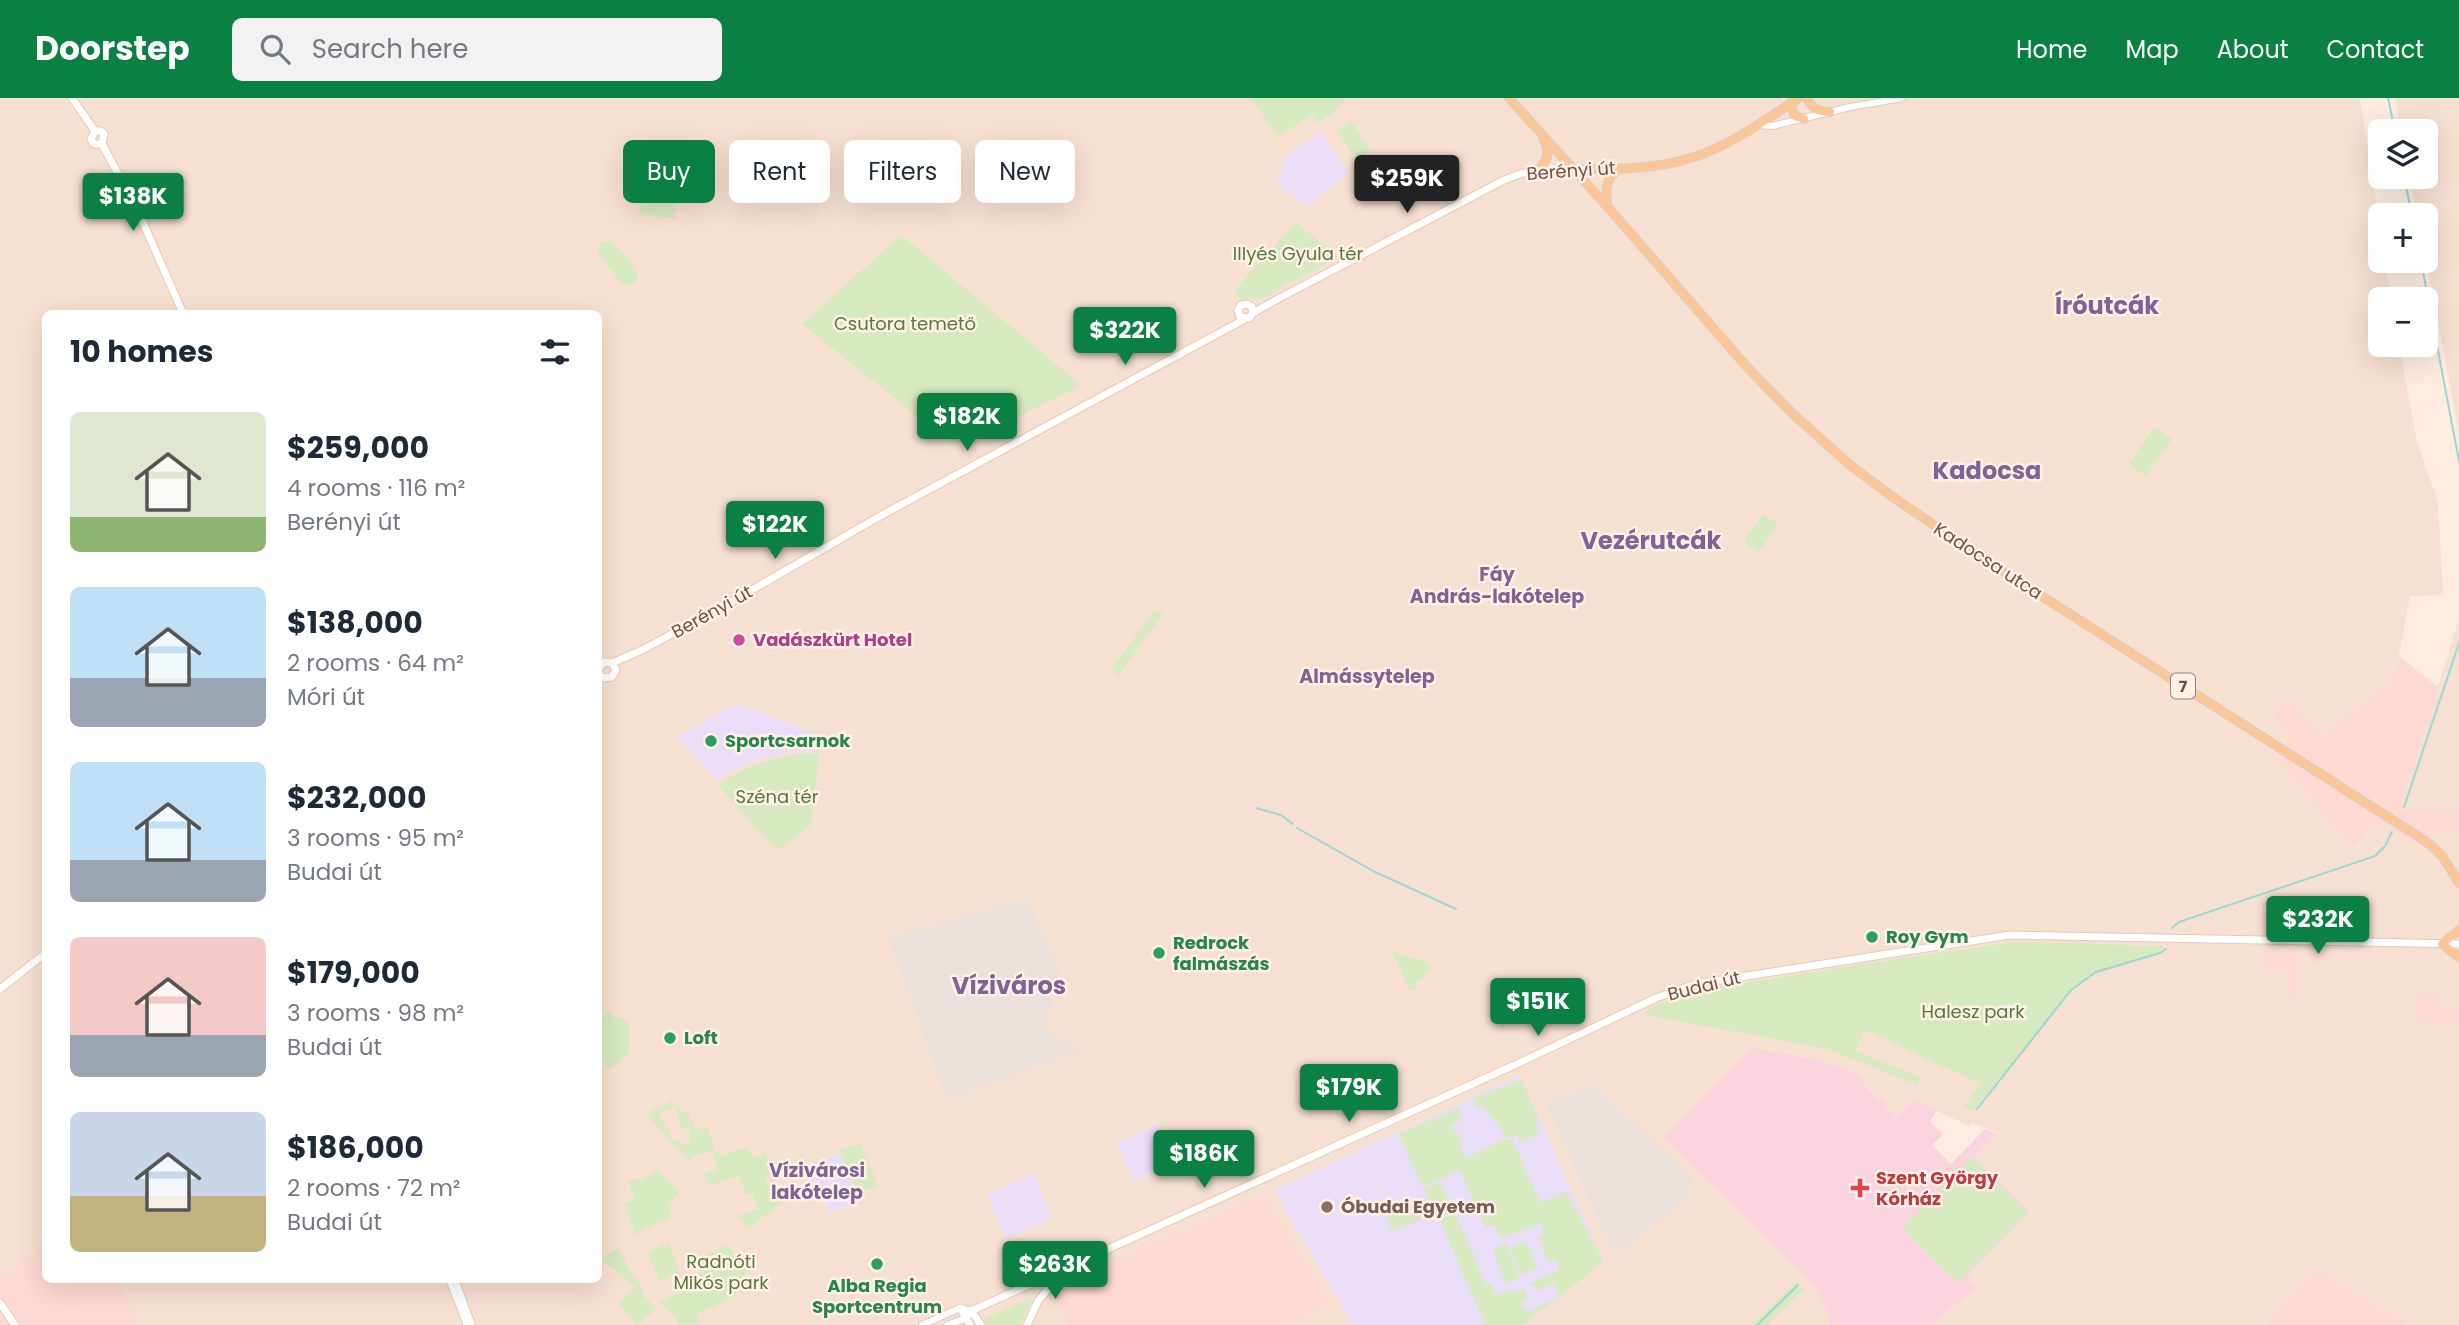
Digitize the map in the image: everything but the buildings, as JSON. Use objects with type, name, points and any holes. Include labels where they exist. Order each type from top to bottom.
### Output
[{"type":"main road","points":[[72,98],[95,131],[91,139],[94,144],[102,144],[138,209],[182,310]]},
{"type":"main road","name":"7","points":[[1509,98],[1573,169]]},
{"type":"main road","name":"Berényi út","points":[[602,674],[612,677],[614,666],[736,600],[882,515],[1272,302],[1504,180],[1535,172],[1620,168],[1694,158],[1717,148],[1800,98]]},
{"type":"main road","points":[[1807,98],[1815,110],[1830,113]]},
{"type":"main road","points":[[1790,104],[1791,112],[1804,119]]},
{"type":"main road","points":[[1535,172],[1546,162],[1548,155],[1540,131]]},
{"type":"main road","points":[[1607,206],[1608,181],[1620,168]]},
{"type":"main road","name":"Kadocsa utca","points":[[1573,169],[1747,367],[1793,414],[1850,465],[2004,572],[2427,842],[2443,856],[2459,883]]},
{"type":"main road","name":"Berényi út","points":[[1223,330],[1238,313],[1241,305],[1272,302]]},
{"type":"main road","points":[[1249,305],[1253,313]]},
{"type":"main road","points":[[1238,313],[1245,319]]},
{"type":"main road","name":"Berényi út","points":[[602,668],[604,662],[614,666]]},
{"type":"main road","points":[[2459,930],[2442,944],[2459,957]]},
{"type":"main road","name":"Budai út","points":[[971,1311],[1664,995],[1695,984],[2010,935],[2459,944]]},
{"type":"main road","points":[[2,987],[42,956]]},
{"type":"main road","points":[[1027,1325],[1043,1294],[1068,1268]]},
{"type":"main road","points":[[0,1303],[15,1325]]},
{"type":"main road","points":[[960,1308],[968,1322]]},
{"type":"main road","points":[[971,1311],[981,1325]]},
{"type":"street","points":[[1756,125],[1772,126],[1902,98]]},
{"type":"street","points":[[451,1283],[469,1325]]},
{"type":"street","points":[[456,1283],[469,1325]]},
{"type":"street","points":[[922,1325],[960,1308],[971,1311],[968,1322],[947,1325]]},
{"type":"shaded area","points":[[0,98],[1781,98],[1782,101],[1786,98],[2360,98],[2368,150],[2368,189],[2374,189],[2376,203],[2368,203],[2368,273],[2387,273],[2389,287],[2368,287],[2368,357],[2401,357],[2417,442],[2438,502],[2443,595],[2410,596],[2396,671],[2389,683],[2322,738],[2288,696],[2273,716],[2296,747],[2279,762],[2355,849],[2379,820],[2433,834],[2459,830],[2459,1325],[2410,1325],[2314,1269],[2267,1325],[1932,1325],[1976,1287],[1966,1277],[2031,1211],[1975,1157],[1997,1133],[1972,1123],[1969,1126],[1914,1100],[1896,1118],[1857,1075],[1663,1138],[1808,1279],[1827,1308],[1830,1325],[1523,1325],[1539,1314],[1274,1191],[1354,1325],[1281,1325],[1330,1304],[1056,1297],[1067,1325],[0,1325]]},
{"type":"shaded area","points":[[2395,98],[2459,98],[2459,433],[2438,322],[2438,287],[2431,287],[2429,273],[2438,273],[2438,203],[2415,203],[2412,189],[2438,189],[2438,119],[2399,119]]},
{"type":"shaded area","points":[[1321,132],[1349,174],[1320,194],[1309,207],[1281,187],[1283,184],[1276,178],[1287,164],[1282,160]]},
{"type":"shaded area","points":[[2458,622],[2459,807],[2400,811]]},
{"type":"shaded area","points":[[2399,656],[2439,688],[2400,811],[2459,807],[2459,830],[2433,834],[2418,847],[2379,820],[2354,849],[2279,762],[2296,747],[2273,716],[2288,696],[2322,737],[2389,683],[2396,671]]},
{"type":"shaded area","points":[[737,704],[811,732],[809,751],[763,757],[746,763],[717,780],[677,736]]},
{"type":"shaded area","points":[[1028,899],[1059,969],[1046,1032],[1081,1051],[947,1099],[888,937]]},
{"type":"shaded area","points":[[2264,950],[2298,951],[2297,997],[2288,997],[2288,972],[2263,969]]},
{"type":"shaded area","points":[[2418,995],[2438,995],[2438,1007],[2458,1008],[2458,1025],[2417,1020]]},
{"type":"shaded area","name":"Szent György Kórház","points":[[1751,1048],[1818,1060],[1857,1075],[1878,1099],[1881,1097],[1886,1102],[1884,1104],[1896,1117],[1914,1100],[1937,1110],[1930,1122],[1943,1134],[1932,1145],[1951,1164],[1985,1129],[1997,1134],[1975,1157],[2031,1211],[1967,1277],[1976,1287],[1932,1325],[1830,1325],[1827,1308],[1808,1279],[1663,1138]]},
{"type":"shaded area","name":"Óbudai Egyetem","points":[[1520,1075],[1604,1261],[1523,1325],[1354,1325],[1274,1191]]},
{"type":"shaded area","points":[[1593,1084],[1694,1179],[1689,1185],[1692,1196],[1615,1255],[1546,1104]]},
{"type":"shaded area","points":[[1156,1125],[1174,1162],[1134,1181],[1117,1143]]},
{"type":"shaded area","points":[[840,1153],[859,1201],[831,1212],[799,1168]]},
{"type":"shaded area","points":[[1033,1174],[1052,1218],[1006,1239],[987,1195]]},
{"type":"shaded area","points":[[1264,1195],[1331,1304],[1281,1325],[1067,1325],[1055,1296],[1068,1282]]},
{"type":"shaded area","points":[[42,1241],[42,1283],[120,1283],[137,1325],[0,1325],[0,1277],[37,1253]]},
{"type":"shaded area","points":[[2314,1269],[2410,1325],[2267,1325]]},
{"type":"green space","points":[[1251,98],[1346,98],[1330,115],[1317,123],[1312,114],[1278,137]]},
{"type":"green space","points":[[1351,121],[1370,151],[1356,159],[1337,130]]},
{"type":"green space","points":[[641,203],[676,203],[675,218],[640,215]]},
{"type":"green space","name":"Illyés Gyula tér","points":[[1296,222],[1338,257],[1262,299],[1240,298],[1235,290]]},
{"type":"green space","name":"Csutora temető","points":[[901,235],[1081,385],[1069,394],[1067,392],[953,445],[802,324]]},
{"type":"green space","points":[[609,241],[622,251],[634,267],[638,277],[634,283],[627,285],[621,282],[598,254],[599,244]]},
{"type":"green space","points":[[2154,427],[2172,439],[2146,476],[2129,464]]},
{"type":"green space","points":[[1763,514],[1778,524],[1759,552],[1744,542]]},
{"type":"green space","points":[[1155,610],[1163,614],[1119,675],[1111,670]]},
{"type":"green space","name":"Széna tér","points":[[819,753],[811,825],[778,850],[718,785],[766,761]]},
{"type":"green space","name":"Halesz park","points":[[2031,942],[2163,946],[2160,953],[2096,972],[2071,990],[1973,1111],[1964,1106],[1980,1084],[1865,1030],[1855,1051],[1920,1077],[1917,1085],[1828,1049],[1644,1013],[1672,999],[1727,986],[1951,951]]},
{"type":"green space","points":[[1392,952],[1428,962],[1431,971],[1415,982],[1418,988],[1410,991]]},
{"type":"green space","points":[[608,1012],[616,1018],[624,1018],[629,1025],[629,1053],[610,1069],[602,1060],[602,1019]]},
{"type":"green space","points":[[1522,1079],[1539,1121],[1535,1126],[1539,1133],[1519,1143],[1519,1136],[1508,1138],[1485,1109],[1475,1107],[1475,1098]]},
{"type":"green space","points":[[672,1101],[674,1107],[659,1113],[674,1141],[679,1139],[682,1146],[692,1142],[688,1128],[682,1129],[675,1108],[680,1106],[682,1113],[687,1111],[696,1130],[707,1127],[716,1150],[694,1156],[690,1162],[646,1114]]},
{"type":"green space","points":[[1460,1107],[1461,1120],[1451,1127],[1459,1135],[1464,1159],[1504,1139],[1512,1140],[1541,1203],[1566,1191],[1604,1261],[1538,1314],[1536,1307],[1559,1297],[1554,1284],[1537,1291],[1532,1284],[1526,1285],[1560,1270],[1556,1260],[1549,1263],[1538,1236],[1545,1233],[1541,1223],[1501,1238],[1495,1225],[1486,1228],[1460,1170],[1423,1187],[1398,1134]]},
{"type":"green space","points":[[861,1143],[878,1185],[858,1193],[839,1150]]},
{"type":"green space","points":[[747,1147],[754,1158],[766,1152],[773,1175],[764,1179],[781,1204],[748,1228],[737,1216],[759,1209],[752,1193],[746,1194],[739,1175],[710,1186],[704,1174],[718,1169],[713,1153],[719,1152],[721,1156]]},
{"type":"green space","points":[[1972,1157],[2028,1212],[1958,1283],[1902,1228]]},
{"type":"green space","points":[[659,1170],[679,1193],[670,1204],[673,1211],[670,1212],[670,1218],[633,1235],[633,1227],[624,1204],[635,1198],[628,1181],[634,1178],[640,1180]]},
{"type":"green space","points":[[1440,1182],[1454,1211],[1439,1218],[1424,1189]]},
{"type":"green space","points":[[1414,1204],[1421,1219],[1393,1232],[1386,1217]]},
{"type":"green space","points":[[1455,1213],[1486,1284],[1491,1283],[1496,1295],[1524,1288],[1529,1298],[1521,1303],[1525,1311],[1532,1309],[1536,1315],[1523,1325],[1485,1325],[1440,1220]]},
{"type":"green space","points":[[1526,1241],[1538,1268],[1521,1275],[1510,1248]]},
{"type":"green space","name":"Radnóti Mikós park","points":[[669,1242],[680,1273],[660,1282],[648,1253]]},
{"type":"green space","points":[[1506,1244],[1520,1277],[1506,1284],[1493,1250]]},
{"type":"green space","name":"Radnóti Mikós park","points":[[728,1245],[746,1269],[745,1275],[740,1278],[739,1287],[735,1290],[736,1296],[697,1314],[700,1323],[681,1325],[660,1302],[684,1291],[681,1282],[683,1278],[700,1272],[695,1259]]},
{"type":"green space","points":[[618,1248],[635,1279],[639,1281],[644,1296],[657,1309],[637,1324],[618,1303],[635,1287],[602,1258]]},
{"type":"green space","points":[[1797,1282],[1804,1289],[1767,1325],[1751,1325]]},
{"type":"green space","points":[[1033,1297],[1020,1325],[986,1325],[982,1320]]},
{"type":"waterway","points":[[2388,98],[2392,119]]},
{"type":"waterway","points":[[2407,189],[2409,203]]},
{"type":"waterway","points":[[2423,273],[2459,461]]},
{"type":"waterway","points":[[2404,807],[2459,643]]},
{"type":"waterway","points":[[1256,808],[1281,815],[1293,824]]},
{"type":"waterway","points":[[1297,828],[1373,871],[1456,909]]},
{"type":"waterway","points":[[2172,928],[2179,922],[2375,856],[2385,846],[2392,832]]},
{"type":"waterway","points":[[1977,1109],[2071,990],[2096,972],[2166,949]]},
{"type":"waterway","points":[[1757,1325],[1798,1285]]},
{"type":"place","name":"Vadászkürt Hotel","points":[[739,640]]},
{"type":"place","name":"Sportcsarnok","points":[[711,741]]},
{"type":"place","name":"Roy Gym","points":[[1872,937]]},
{"type":"place","name":"Redrock falmászás","points":[[1159,953]]},
{"type":"place","name":"Loft","points":[[670,1038]]},
{"type":"place","name":"Szent György Kórház","points":[[1860,1188]]},
{"type":"place","name":"Óbudai Egyetem","points":[[1327,1207]]},
{"type":"place","name":"Alba Regia Sportcentrum","points":[[877,1264]]},
{"type":"district","name":"Íróutcák","points":[[2107,306]]},
{"type":"district","name":"Kadocsa","points":[[1987,471]]},
{"type":"district","name":"Vezérutcák","points":[[1651,541]]},
{"type":"district","name":"Fáy András-lakótelep","points":[[1497,585]]},
{"type":"district","name":"Almássytelep","points":[[1367,676]]},
{"type":"district","name":"Víziváros","points":[[1009,986]]},
{"type":"district","name":"Vízivárosi lakótelep","points":[[817,1181]]}]
